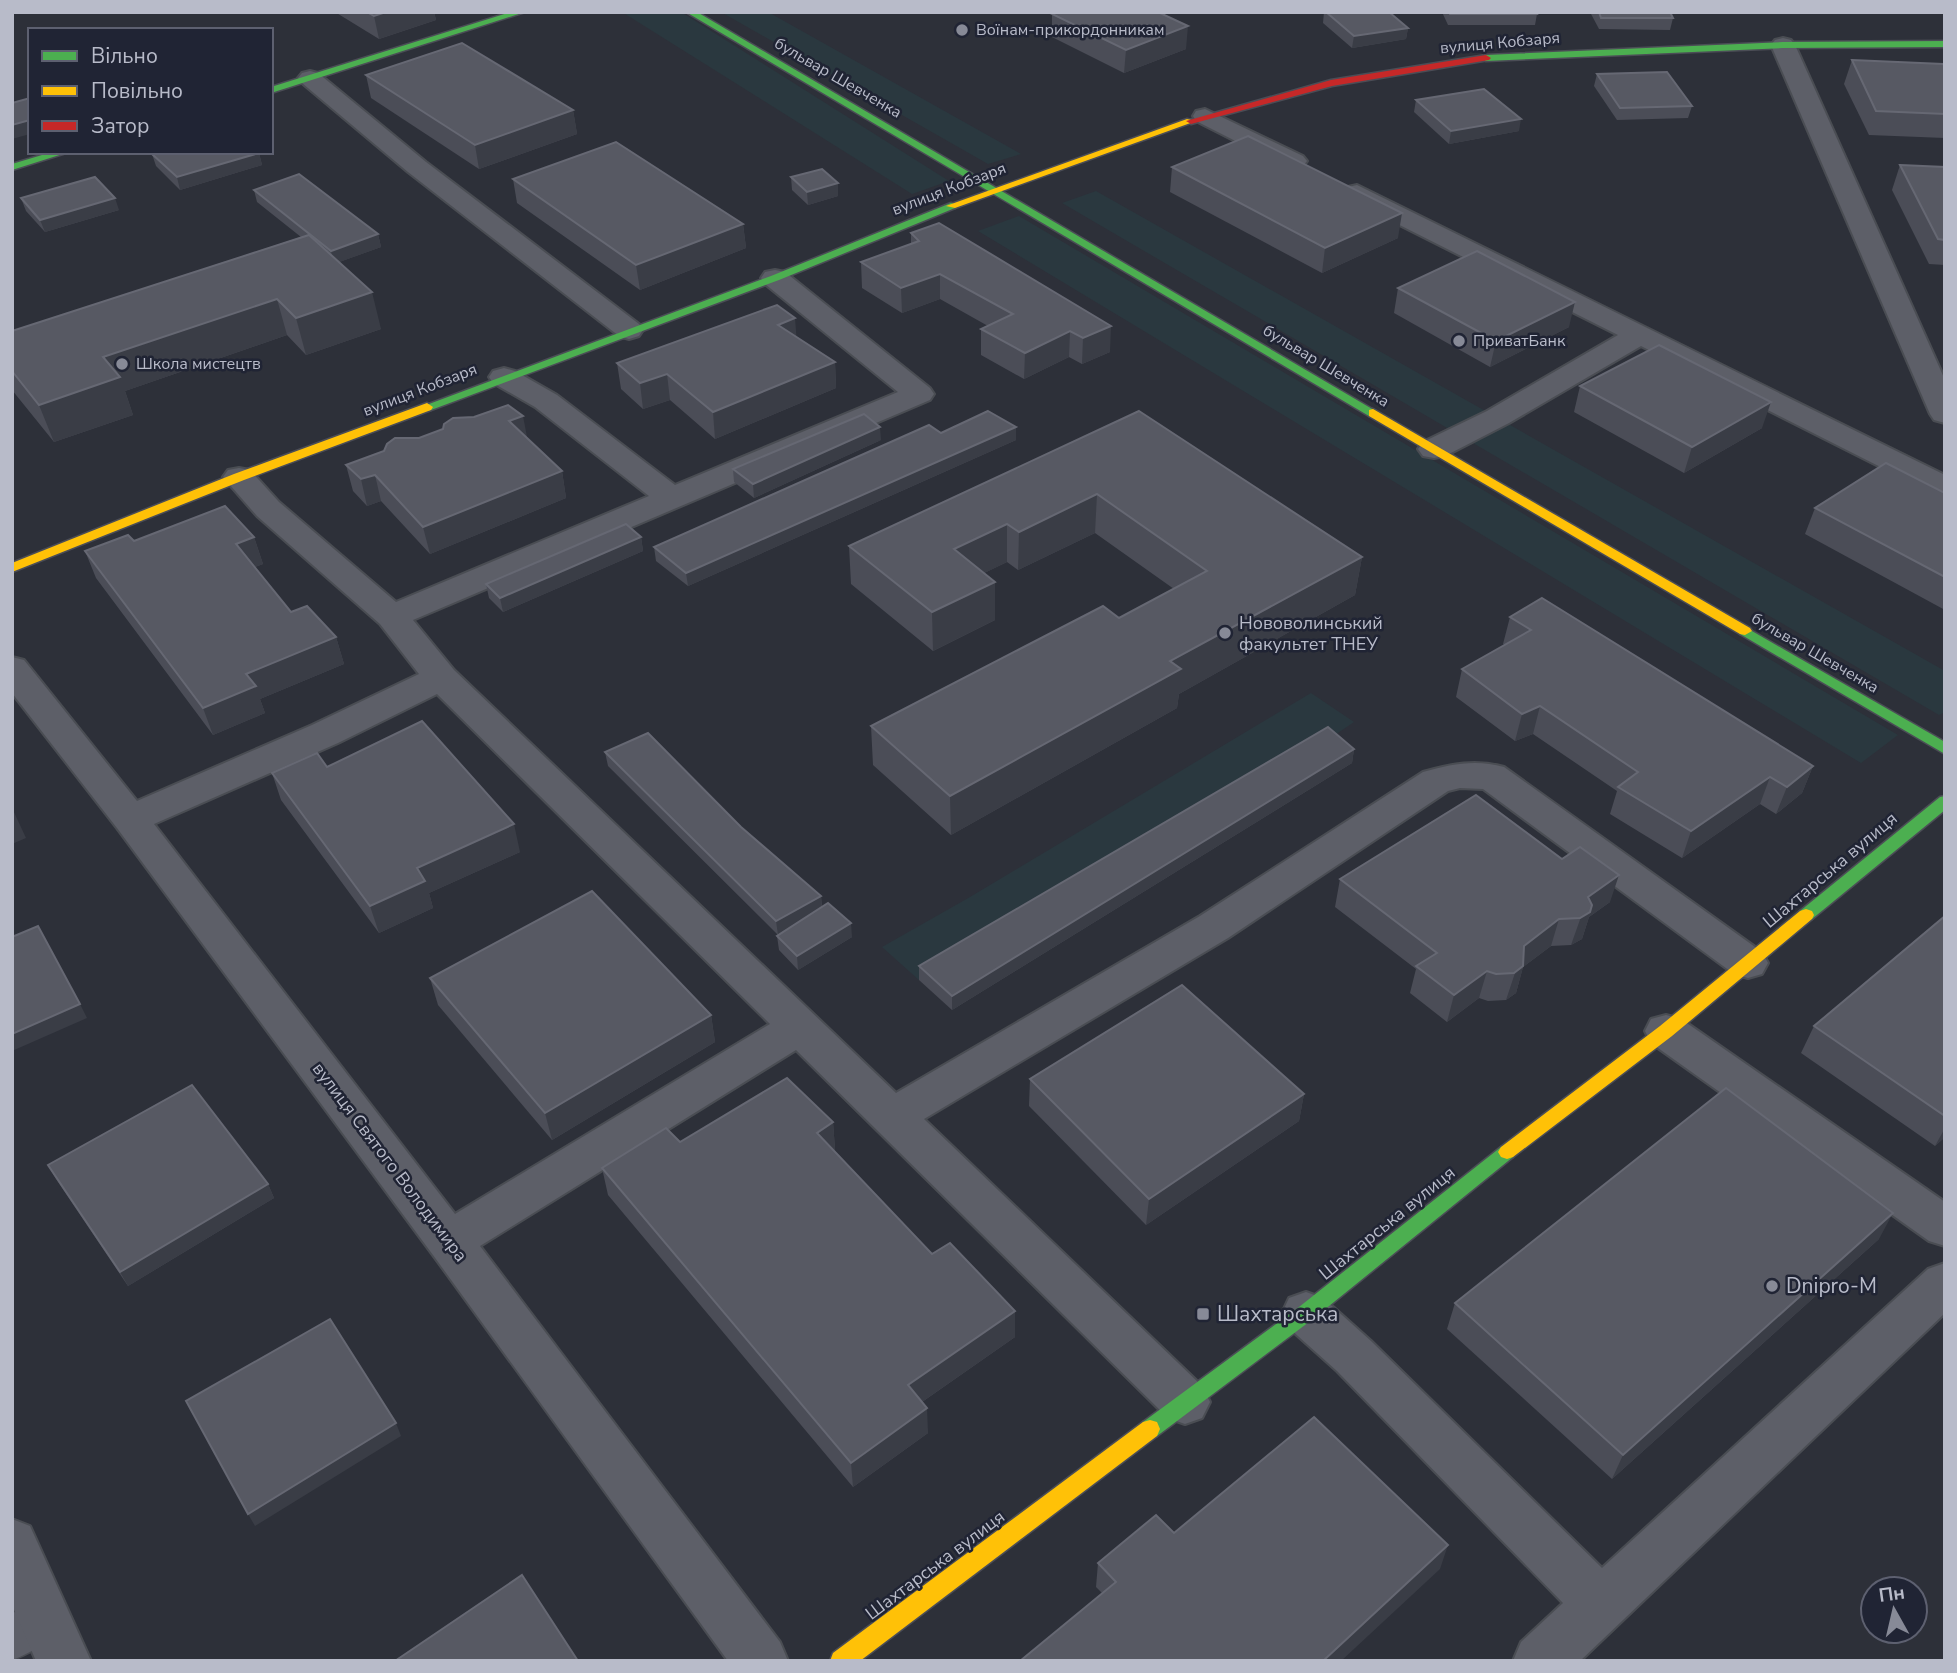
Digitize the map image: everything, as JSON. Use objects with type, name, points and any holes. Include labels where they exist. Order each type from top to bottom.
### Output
[{"type":"street","points":[[273,89],[521,12]]},
{"type":"street","name":"бульвар Шевченка","points":[[690,12],[1945,749]]},
{"type":"street","points":[[1783,44],[1945,414]]},
{"type":"street","name":"вулиця Кобзаря","points":[[12,568],[239,477],[775,278],[1050,168],[1205,116],[1331,83],[1473,59],[1783,44],[1945,44]]},
{"type":"street","points":[[310,79],[418,167],[629,330]]},
{"type":"street","points":[[1205,116],[1945,487]]},
{"type":"street","points":[[12,167],[57,154]]},
{"type":"street","points":[[391,617],[919,394],[775,278]]},
{"type":"street","points":[[1434,449],[1639,335]]},
{"type":"street","points":[[505,377],[546,401],[672,498]]},
{"type":"street","points":[[239,477],[268,509],[391,617],[441,678],[1185,1402]]},
{"type":"street","name":"вулиця Святого Володимира","points":[[12,668],[130,819],[449,1241],[761,1661]]},
{"type":"street","points":[[130,819],[326,734],[441,678]]},
{"type":"street","points":[[893,1116],[1214,926],[1436,781],[1460,775],[1491,776],[1748,963]]},
{"type":"street","name":"Шахтарська вулиця","points":[[841,1661],[1306,1313],[1462,1187],[1665,1031],[1945,800]]},
{"type":"street","points":[[449,1241],[798,1028]]},
{"type":"street","points":[[1665,1031],[1945,1227]]},
{"type":"street","points":[[1540,1661],[1945,1283]]},
{"type":"street","points":[[1306,1313],[1354,1356],[1601,1604]]},
{"type":"street","points":[[12,1544],[40,1639]]},
{"type":"shaded area","points":[[622,12],[681,12],[949,181],[912,194]]},
{"type":"shaded area","points":[[721,12],[768,12],[1021,154],[988,164]]},
{"type":"shaded area","points":[[1096,191],[1945,671],[1945,712],[1939,715],[1062,203]]},
{"type":"shaded area","points":[[1019,216],[1898,735],[1861,763],[978,231]]},
{"type":"shaded area","points":[[1311,693],[1354,722],[919,980],[882,947],[970,897]]},
{"type":"building","points":[[367,12],[386,12],[374,16]]},
{"type":"building","points":[[1158,12],[1188,26],[1126,50],[1052,14]]},
{"type":"building","points":[[1326,12],[1389,12],[1408,28],[1354,36]]},
{"type":"building","points":[[1449,12],[1536,12],[1537,14],[1450,14]]},
{"type":"building","points":[[1599,12],[1670,12],[1673,18],[1601,18]]},
{"type":"building","points":[[462,43],[573,110],[475,145],[366,75]]},
{"type":"building","points":[[1852,60],[1943,64],[1945,114],[1876,111]]},
{"type":"building","points":[[1667,72],[1692,106],[1620,108],[1597,74]]},
{"type":"building","points":[[1484,89],[1521,119],[1451,131],[1416,100]]},
{"type":"building","points":[[28,99],[28,121],[12,125],[12,103]]},
{"type":"building","points":[[1248,136],[1402,213],[1325,248],[1172,167]]},
{"type":"building","points":[[616,142],[743,224],[636,265],[513,179]]},
{"type":"building","points":[[152,154],[256,154],[177,177]]},
{"type":"building","points":[[1900,165],[1945,167],[1945,240],[1938,239]]},
{"type":"building","points":[[822,169],[838,183],[807,192],[791,177]]},
{"type":"building","points":[[299,174],[378,234],[331,251],[254,190]]},
{"type":"building","points":[[95,177],[115,198],[40,220],[21,198]]},
{"type":"building","points":[[939,223],[1111,326],[1083,338],[1070,331],[1025,353],[981,329],[1013,314],[940,274],[901,288],[861,262],[919,241],[911,233]]},
{"type":"building","points":[[309,235],[372,292],[296,318],[277,299],[103,357],[120,377],[39,405],[12,371],[12,331]]},
{"type":"building","points":[[1477,251],[1575,302],[1496,341],[1398,288]]},
{"type":"building","points":[[777,305],[795,318],[778,325],[835,362],[713,412],[667,374],[640,383],[617,363]]},
{"type":"building","points":[[1659,345],[1771,402],[1692,447],[1580,386]]},
{"type":"building","points":[[508,405],[523,416],[509,421],[562,471],[423,527],[375,475],[361,479],[346,465],[384,451],[387,444],[395,438],[419,438],[443,429],[444,424],[453,418],[474,417]]},
{"type":"building","points":[[988,411],[1016,427],[686,573],[654,547],[929,425],[941,433]]},
{"type":"building","points":[[1139,411],[1362,557],[1170,661],[1181,669],[950,796],[871,726],[1103,606],[1119,618],[1207,571],[1097,494],[1019,532],[1007,524],[954,549],[995,582],[932,612],[849,546]]},
{"type":"building","points":[[864,414],[880,427],[753,484],[733,469]]},
{"type":"building","points":[[1886,463],[1945,493],[1945,577],[1815,508]]},
{"type":"building","points":[[225,506],[254,537],[236,544],[291,612],[307,606],[336,637],[246,674],[256,686],[203,708],[85,551],[128,535],[134,541]]},
{"type":"building","points":[[626,524],[641,537],[500,598],[486,584]]},
{"type":"building","points":[[1542,598],[1813,766],[1787,787],[1770,777],[1691,831],[1618,787],[1638,772],[1540,706],[1522,714],[1462,669],[1531,630],[1510,617]]},
{"type":"building","points":[[422,721],[514,824],[417,868],[425,881],[370,906],[272,773],[317,753],[327,767]]},
{"type":"building","points":[[1328,727],[1354,749],[952,996],[919,966]]},
{"type":"building","points":[[648,733],[741,827],[821,896],[776,921],[605,752]]},
{"type":"building","points":[[1476,795],[1562,859],[1580,847],[1619,875],[1588,897],[1592,905],[1590,912],[1580,918],[1559,919],[1524,946],[1523,966],[1514,973],[1496,974],[1487,971],[1454,995],[1416,966],[1437,953],[1340,879]]},
{"type":"building","points":[[592,891],[711,1015],[545,1113],[430,978]]},
{"type":"building","points":[[828,903],[851,923],[797,956],[777,936]]},
{"type":"building","points":[[1945,916],[1945,1116],[1814,1026]]},
{"type":"building","points":[[38,926],[80,1004],[12,1034],[12,937]]},
{"type":"building","points":[[1182,985],[1304,1094],[1149,1199],[1030,1079]]},
{"type":"building","points":[[787,1078],[833,1122],[817,1133],[932,1254],[950,1243],[1015,1311],[908,1385],[927,1408],[851,1463],[602,1168],[666,1128],[680,1142]]},
{"type":"building","points":[[192,1085],[268,1184],[120,1272],[48,1165]]},
{"type":"building","points":[[1726,1088],[1893,1213],[1623,1455],[1455,1303]]},
{"type":"building","points":[[330,1319],[396,1423],[248,1514],[186,1401]]},
{"type":"building","points":[[1314,1417],[1448,1545],[1323,1661],[1020,1661],[1116,1582],[1098,1563],[1156,1515],[1174,1533]]},
{"type":"building","points":[[522,1575],[578,1661],[395,1661]]},
{"type":"traffic: fast","points":[[273,89],[521,12]]},
{"type":"traffic: fast","points":[[690,12],[1373,413]]},
{"type":"traffic: fast","points":[[1486,58],[1783,45],[1945,44]]},
{"type":"traffic: fast","points":[[12,167],[57,154]]},
{"type":"traffic: fast","points":[[427,407],[775,278],[951,206]]},
{"type":"traffic: fast","points":[[1745,631],[1945,749]]},
{"type":"traffic: fast","points":[[1806,915],[1945,801]]},
{"type":"traffic: fast","points":[[1150,1429],[1306,1313],[1507,1152]]},
{"type":"traffic: slow","points":[[951,206],[1191,121]]},
{"type":"traffic: slow","points":[[12,568],[239,477],[427,407]]},
{"type":"traffic: slow","points":[[1373,413],[1745,631]]},
{"type":"traffic: slow","points":[[1507,1152],[1666,1031],[1806,915]]},
{"type":"traffic: slow","points":[[841,1661],[1150,1429]]},
{"type":"traffic: jam","points":[[1191,121],[1331,83],[1486,58]]},
{"type":"place","name":"Воїнам-прикордонникам","points":[[962,30]]},
{"type":"place","name":"ПриватБанк","points":[[1459,341]]},
{"type":"place","name":"Школа мистецтв","points":[[122,364]]},
{"type":"place","name":"Нововолинський факультет ТНЕУ","points":[[1225,633]]},
{"type":"place","name":"Dnipro-M","points":[[1772,1286]]},
{"type":"place","name":"Шахтарська","points":[[1203,1314]]}]
